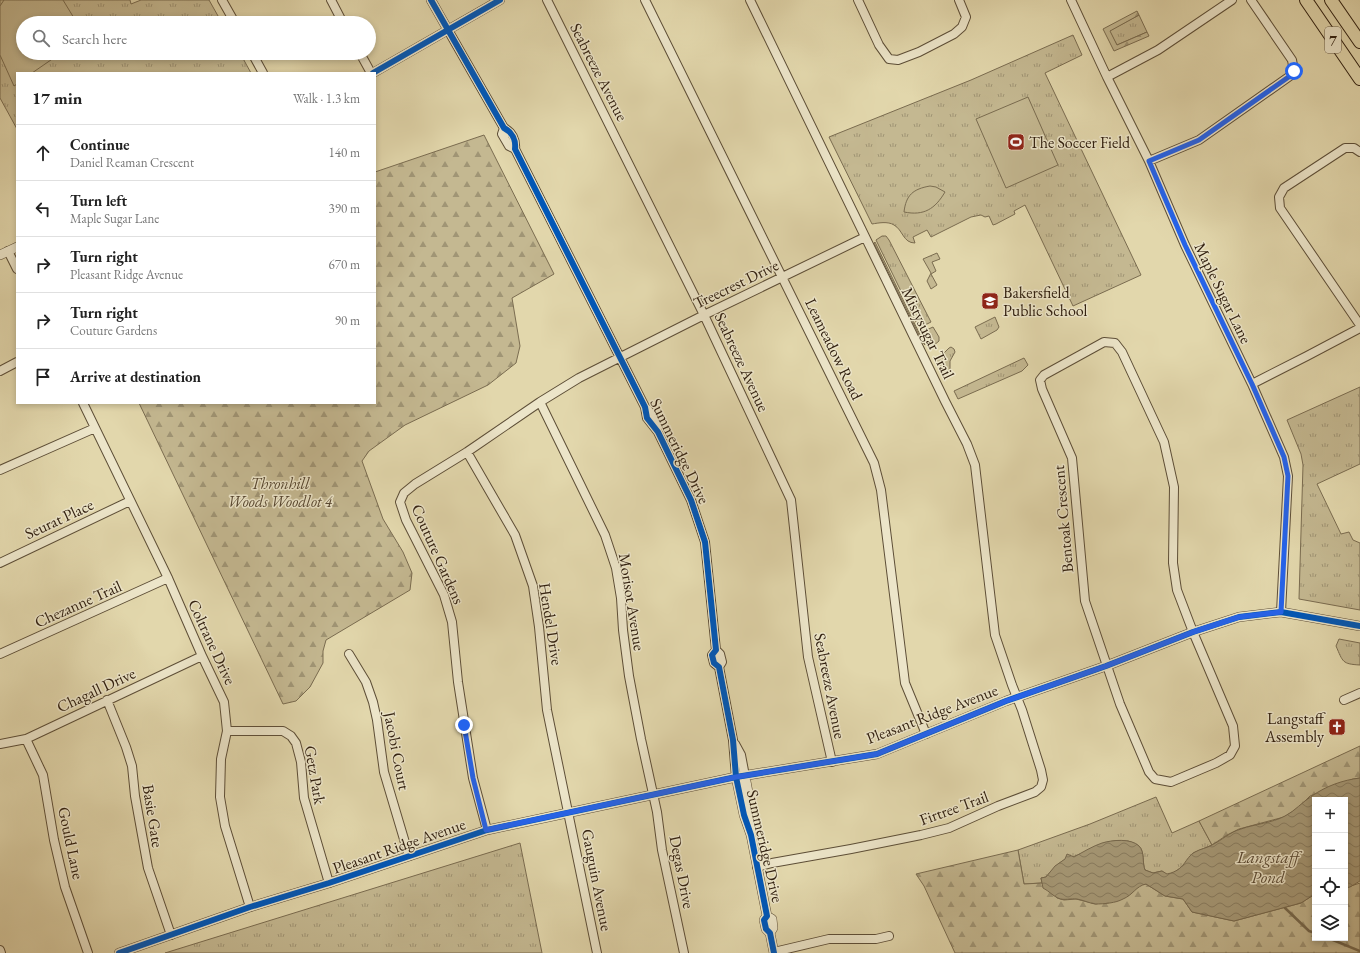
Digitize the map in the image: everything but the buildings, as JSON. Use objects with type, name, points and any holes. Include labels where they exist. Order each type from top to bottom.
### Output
[{"type":"main road","name":"7","points":[[1306,0],[1360,79]]},
{"type":"main road","name":"7","points":[[1331,0],[1360,42]]},
{"type":"street","points":[[222,0],[231,16]]},
{"type":"street","points":[[331,0],[339,16]]},
{"type":"street","name":"Summeridge Drive","points":[[431,0],[504,128],[510,131],[516,143],[515,149],[645,407],[647,418],[658,432],[691,500],[705,542],[716,650],[712,654],[714,663],[719,667],[733,740],[741,755],[741,777],[752,814],[751,834],[767,916],[764,920],[766,929],[770,933],[774,953]]},
{"type":"street","points":[[374,72],[500,0]]},
{"type":"street","name":"Seabreeze Avenue","points":[[547,0],[704,314],[791,500],[808,657],[832,762]]},
{"type":"street","name":"Leameadow Road","points":[[645,0],[874,463],[881,490],[905,683],[926,734]]},
{"type":"street","name":"Mistysugar Trail","points":[[750,0],[967,444],[975,465],[995,635],[1017,697]]},
{"type":"street","points":[[858,0],[879,45],[889,59],[898,60],[919,52],[954,34],[962,27],[966,17],[959,0]]},
{"type":"street","name":"Maple Sugar Lane","points":[[1071,0],[1106,77],[1149,161],[1185,245],[1252,384],[1284,457],[1288,476],[1281,612]]},
{"type":"street","points":[[1106,77],[1158,50],[1232,0]]},
{"type":"street","points":[[1149,161],[1199,140],[1290,76],[1294,71],[1292,60],[1251,0]]},
{"type":"street","points":[[256,60],[262,72]]},
{"type":"street","points":[[364,60],[371,72]]},
{"type":"street","points":[[1252,384],[1307,356],[1360,326],[1280,208],[1279,197],[1284,188],[1345,148],[1354,148],[1360,152]]},
{"type":"street","name":"Treecrest Drive","points":[[620,358],[704,314],[866,237]]},
{"type":"street","points":[[16,247],[4,253],[16,268]]},
{"type":"street","name":"Bentoak Crescent","points":[[1106,666],[1085,601],[1072,458],[1042,389],[1040,380],[1044,375],[1104,342],[1115,343],[1122,352],[1164,442],[1174,487],[1173,563],[1177,590],[1193,632]]},
{"type":"street","name":"Couture Gardens","points":[[486,830],[473,778],[458,682],[452,622],[444,595],[406,520],[400,502],[404,493],[415,484],[467,452],[540,402],[579,378],[620,358]]},
{"type":"street","points":[[0,371],[16,363]]},
{"type":"street","name":"Morisot Avenue","points":[[540,402],[605,535],[616,568],[621,598],[623,630],[629,676],[640,739],[653,796]]},
{"type":"street","name":"Coltrane Drive","points":[[83,404],[168,578],[224,702],[227,731],[221,759],[220,797],[224,826],[250,907]]},
{"type":"street","points":[[0,470],[95,428]]},
{"type":"street","name":"Hendel Drive","points":[[467,452],[515,535],[533,586],[539,627],[547,710],[569,812]]},
{"type":"street","name":"Seurat Place","points":[[0,563],[130,501]]},
{"type":"street","name":"Chezanne Trail","points":[[0,654],[168,578]]},
{"type":"street","name":"Pleasant Ridge Avenue","points":[[119,953],[250,907],[328,883],[486,830],[741,777],[877,754],[1017,697],[1106,666],[1193,632],[1239,617],[1281,612],[1360,626]]},
{"type":"street","points":[[1106,666],[1149,772],[1156,779],[1171,782],[1216,763],[1230,755],[1235,746],[1233,726],[1193,632]]},
{"type":"street","name":"Jacobi Court","points":[[349,654],[366,682],[373,702],[384,772],[409,856]]},
{"type":"street","name":"Chagall Drive","points":[[0,744],[26,738],[202,656]]},
{"type":"street","points":[[1344,700],[1360,693]]},
{"type":"street","name":"Firtree Trail","points":[[757,867],[921,835],[949,828],[998,806],[1035,792],[1041,787],[1043,780],[1017,697]]},
{"type":"street","name":"Basie Gate","points":[[107,700],[132,766],[136,803],[148,868],[171,935]]},
{"type":"street","name":"Getz Park","points":[[227,731],[283,731],[291,736],[296,743],[301,762],[304,798],[328,883]]},
{"type":"street","name":"Gould Lane","points":[[26,738],[44,776],[54,840],[65,887],[88,953]]},
{"type":"street","name":"Degas Drive","points":[[653,796],[662,850],[684,953]]},
{"type":"street","name":"Gauguin Avenue","points":[[569,812],[597,953]]},
{"type":"street","points":[[774,953],[829,939],[876,939],[889,936]]},
{"type":"green space","points":[[0,0],[130,0],[131,4],[141,0],[209,0],[218,16],[16,16],[16,60],[244,60],[250,72],[16,72],[16,127],[0,98]]},
{"type":"green space","points":[[4,0],[63,0],[73,16],[16,16],[16,60],[51,60],[33,72],[16,72],[16,85],[14,86],[0,55],[0,6]]},
{"type":"green space","points":[[1137,11],[1139,15],[1110,31],[1117,45],[1147,32],[1149,36],[1114,51],[1103,29]]},
{"type":"green space","points":[[1139,15],[1147,32],[1117,45],[1109,31]]},
{"type":"green space","points":[[1073,35],[1082,55],[1045,73],[1141,275],[1073,306],[1025,205],[1014,211],[1015,214],[996,224],[993,225],[989,216],[985,217],[981,215],[971,217],[931,237],[927,230],[913,237],[915,243],[905,239],[897,227],[892,224],[872,224],[829,137],[971,80]]},
{"type":"green space","points":[[1028,97],[1058,165],[1006,188],[976,119]]},
{"type":"green space","name":"Thronhill Woods Woodlot 4","points":[[484,135],[554,274],[512,298],[520,346],[516,363],[488,385],[405,425],[369,451],[362,461],[383,519],[403,552],[412,573],[410,590],[326,640],[323,651],[323,663],[310,687],[296,701],[283,704],[139,404],[376,404],[376,172]]},
{"type":"green space","points":[[930,186],[936,187],[945,192],[933,207],[923,212],[904,212],[905,206],[911,194],[919,189]]},
{"type":"green space","points":[[882,236],[886,236],[889,240],[931,322],[918,326],[876,240]]},
{"type":"green space","points":[[875,242],[925,345],[874,243]]},
{"type":"green space","points":[[937,253],[940,259],[932,262],[936,271],[931,274],[937,285],[931,289],[927,281],[931,273],[923,259]]},
{"type":"green space","points":[[995,317],[999,327],[997,330],[981,339],[975,327]]},
{"type":"green space","points":[[933,327],[939,337],[939,341],[933,346],[928,346],[922,332]]},
{"type":"green space","points":[[951,347],[955,352],[950,361],[950,370],[944,372],[940,371],[936,362]]},
{"type":"green space","points":[[1024,358],[1028,365],[1022,371],[958,399],[954,391]]},
{"type":"green space","points":[[1360,387],[1360,464],[1317,484],[1341,534],[1349,532],[1353,540],[1360,543],[1360,610],[1299,599],[1303,465],[1301,454],[1287,420]]},
{"type":"green space","points":[[1339,639],[1360,643],[1360,665],[1346,663],[1342,659],[1336,646]]},
{"type":"green space","points":[[1360,746],[1360,778],[1353,779],[1310,796],[1297,809],[1284,817],[1239,829],[1212,845],[1199,821]]},
{"type":"green space","points":[[1156,797],[1172,833],[1199,821],[1212,845],[1193,853],[1182,867],[1167,875],[1162,871],[1153,873],[1145,870],[1143,854],[1138,845],[1128,841],[1113,841],[1064,860],[1046,877],[1041,878],[1042,883],[1024,884],[1018,850],[1090,824]]},
{"type":"green space","points":[[520,843],[542,953],[165,953]]},
{"type":"green space","points":[[1018,850],[1024,884],[1042,883],[1057,898],[1064,900],[1076,899],[1096,904],[1128,896],[1140,885],[1146,884],[1165,896],[1183,899],[1192,912],[1234,921],[1301,903],[1312,896],[1312,941],[1348,941],[1348,887],[1360,883],[1360,953],[955,953],[924,886],[916,874]]},
{"type":"water","name":"Langstaff Pond","points":[[1360,778],[1360,881],[1350,887],[1348,887],[1348,797],[1312,797],[1312,896],[1301,903],[1234,921],[1192,912],[1183,899],[1165,896],[1146,884],[1120,900],[1098,904],[1077,899],[1060,899],[1043,888],[1041,878],[1046,877],[1055,866],[1065,859],[1067,854],[1074,857],[1095,846],[1111,841],[1121,840],[1136,843],[1141,848],[1143,854],[1145,870],[1153,873],[1162,871],[1167,874],[1173,872],[1178,870],[1195,852],[1216,843],[1237,830],[1269,822],[1289,814],[1308,798],[1323,789],[1347,780]]},
{"type":"waterway","points":[[1285,908],[1309,931],[1312,932]]},
{"type":"waterway","points":[[1335,941],[1360,951]]},
{"type":"cycle path","points":[[431,0],[504,128],[513,137],[515,149],[645,407],[647,418],[658,432],[691,500],[705,542],[716,650],[712,655],[714,663],[719,667],[733,740],[736,777],[744,815],[751,835],[767,916],[764,920],[766,929],[770,933],[774,953]]},
{"type":"cycle path","points":[[375,72],[500,0]]},
{"type":"cycle path","points":[[119,953],[250,907],[329,883],[487,830],[736,777],[877,754],[1006,701],[1106,666],[1193,632],[1239,617],[1281,612],[1360,626]]},
{"type":"place","name":"The Soccer Field","points":[[1016,142]]},
{"type":"place","name":"Bakersfield Public School","points":[[990,301]]},
{"type":"place","name":"Langstaff Assembly","points":[[1337,727]]},
{"type":"route","points":[[464,725],[473,778],[486,830],[653,796],[736,777],[877,754],[1006,701],[1106,666],[1193,632],[1239,617],[1281,612],[1288,476],[1284,457],[1252,384],[1185,245],[1149,161],[1199,140],[1290,76],[1294,71]]}]
